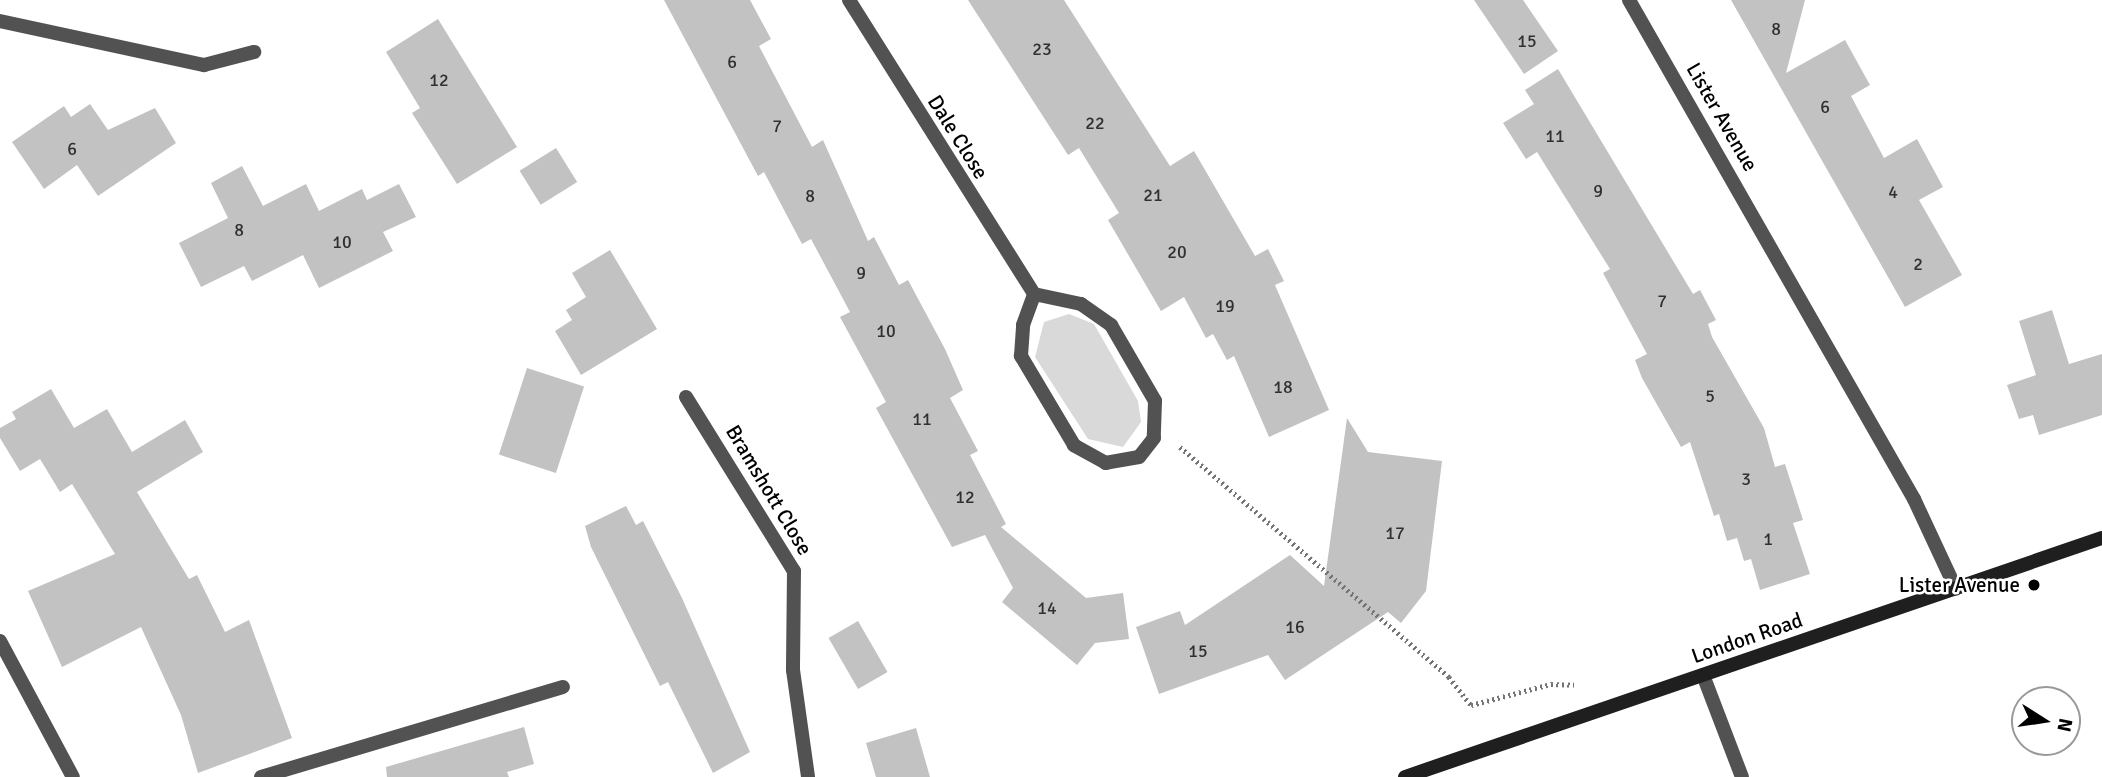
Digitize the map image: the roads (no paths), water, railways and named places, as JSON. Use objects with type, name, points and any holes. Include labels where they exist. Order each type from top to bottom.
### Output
[{"type":"main road","name":"London Road","points":[[1405,777],[2102,538]]},
{"type":"street","name":"Dale Close","points":[[849,0],[1034,294]]},
{"type":"street","name":"Lister Avenue","points":[[1629,0],[1851,386],[1956,589]]},
{"type":"street","points":[[0,21],[204,65],[254,52]]},
{"type":"street","points":[[1034,294],[1081,304],[1111,325],[1149,385],[1157,413],[1154,438],[1139,457],[1118,464],[1085,456],[1074,445],[1021,356],[1023,325],[1034,294]]},
{"type":"street","name":"Bramshott Close","points":[[686,397],[794,571],[793,670],[808,777]]},
{"type":"street","points":[[0,641],[73,777]]},
{"type":"street","points":[[1703,675],[1742,777]]},
{"type":"street","points":[[261,777],[563,687]]},
{"type":"place","name":"Lister Avenue","points":[[2034,585]]}]
